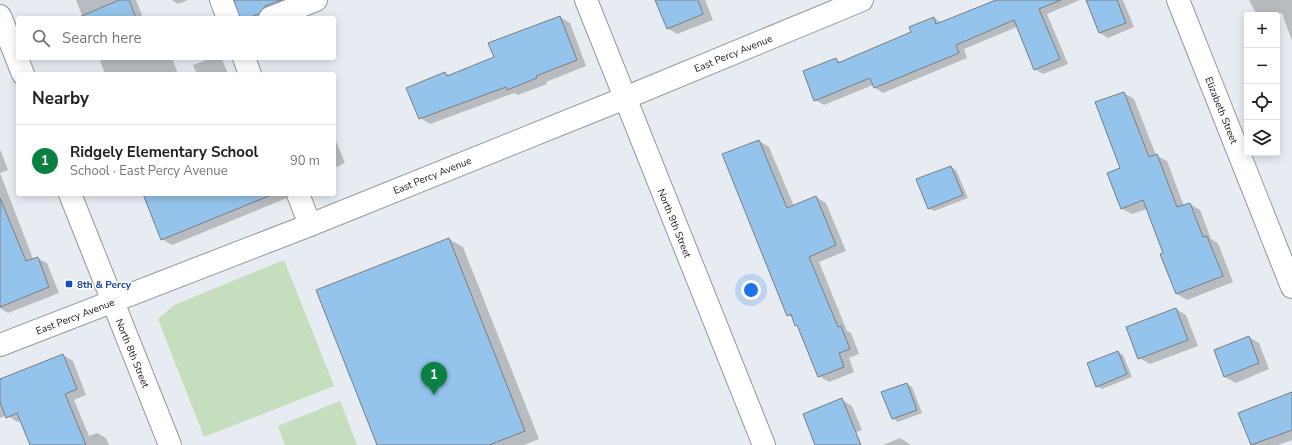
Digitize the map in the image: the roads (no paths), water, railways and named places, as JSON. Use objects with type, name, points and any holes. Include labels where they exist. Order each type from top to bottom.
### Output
[{"type":"street","points":[[221,0],[227,16]]},
{"type":"street","points":[[275,16],[316,0]]},
{"type":"street","name":"North 9th Street","points":[[586,0],[764,445]]},
{"type":"street","name":"East Percy Avenue","points":[[0,345],[310,225],[625,98],[862,0]]},
{"type":"street","name":"Elizabeth Street","points":[[1178,0],[1292,287]]},
{"type":"street","points":[[0,16],[16,56]]},
{"type":"street","points":[[17,60],[22,72]]},
{"type":"street","points":[[245,60],[249,72]]},
{"type":"street","name":"North 8th Street","points":[[71,196],[170,445]]},
{"type":"street","points":[[299,196],[310,225]]},
{"type":"place","name":"8th & Percy","points":[[69,284]]},
{"type":"place","name":"Ridgely Elementary School","points":[[434,395]]}]
